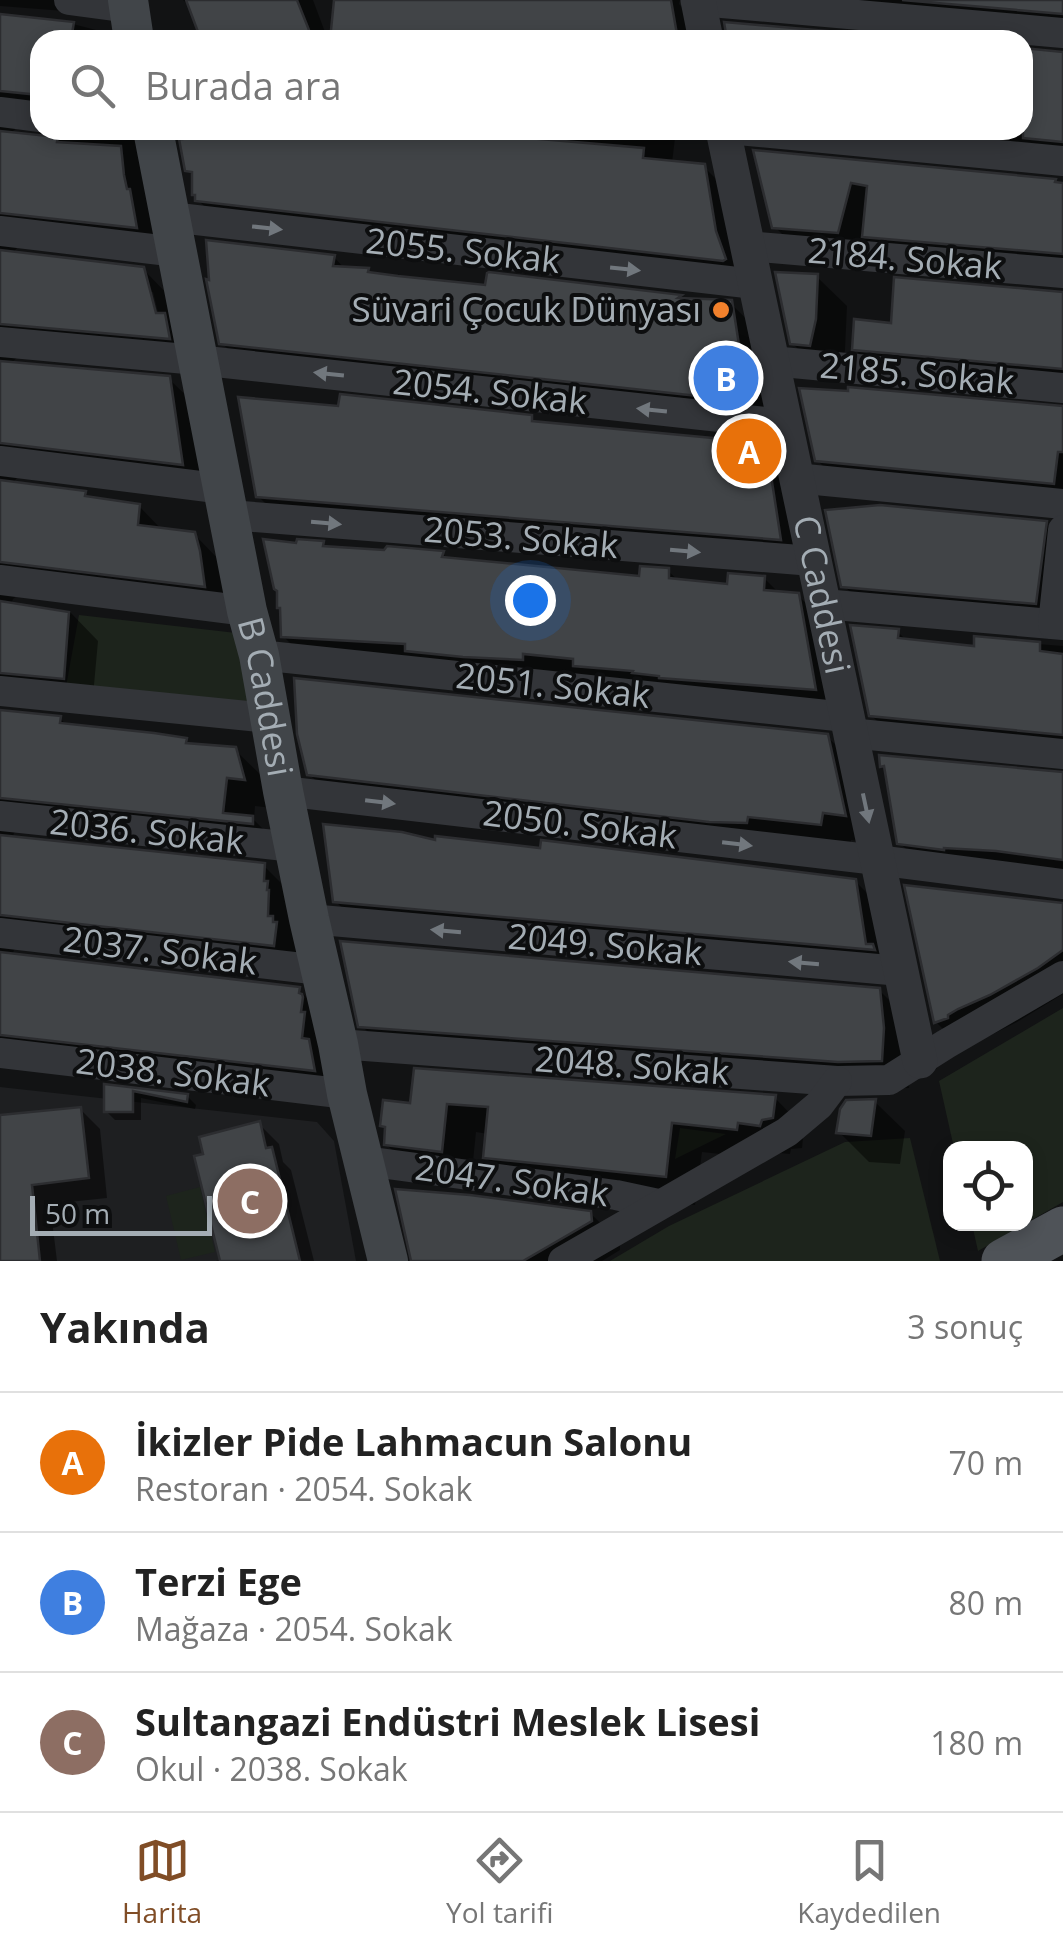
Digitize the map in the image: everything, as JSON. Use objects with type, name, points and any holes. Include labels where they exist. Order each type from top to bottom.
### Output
[{"type":"main road","name":"B Caddesi","points":[[155,140],[309,920],[346,1094],[388,1261]]},
{"type":"main road","points":[[1004,1261],[1063,1228]]},
{"type":"street","points":[[69,0],[130,16]]},
{"type":"street","points":[[704,30],[698,1],[1029,30]]},
{"type":"street","points":[[1033,30],[1063,33]]},
{"type":"street","points":[[0,112],[30,116]]},
{"type":"street","name":"C Caddesi","points":[[725,140],[920,1061]]},
{"type":"street","points":[[846,140],[1063,160]]},
{"type":"street","name":"2055. Sokak","points":[[0,231],[174,235],[755,284]]},
{"type":"street","name":"2184. Sokak","points":[[746,246],[1063,273]]},
{"type":"street","name":"2054. Sokak","points":[[0,342],[784,424]]},
{"type":"street","name":"2185. Sokak","points":[[771,361],[1063,388]]},
{"type":"street","name":"2053. Sokak","points":[[0,461],[226,502],[813,561]]},
{"type":"street","points":[[796,478],[1063,504]]},
{"type":"street","points":[[823,604],[1058,624],[1063,530]]},
{"type":"street","points":[[0,580],[247,611]]},
{"type":"street","name":"2051. Sokak","points":[[259,655],[1063,754]]},
{"type":"street","points":[[0,690],[268,718]]},
{"type":"street","name":"2050. Sokak","points":[[283,791],[1063,884]]},
{"type":"street","name":"2036. Sokak","points":[[0,816],[294,847]]},
{"type":"street","name":"2049. Sokak","points":[[309,920],[902,971]]},
{"type":"street","name":"2037. Sokak","points":[[0,933],[320,970]]},
{"type":"street","name":"2048. Sokak","points":[[338,1044],[836,1081],[889,1080],[1063,976]]},
{"type":"street","name":"2038. Sokak","points":[[0,1053],[346,1094]]},
{"type":"street","points":[[562,1261],[788,1132],[819,1105],[836,1081]]},
{"type":"street","name":"2047. Sokak","points":[[365,1162],[658,1204]]},
{"type":"shaded area","points":[[79,615],[245,634],[261,711],[65,692]]},
{"type":"shaded area","points":[[1063,1008],[1063,1202],[1033,1219],[1033,1141],[952,1141],[939,1081]]},
{"type":"shaded area","points":[[0,1087],[317,1122],[334,1141],[356,1261],[0,1261]]},
{"type":"shaded area","points":[[680,1128],[726,1134],[675,1159]]},
{"type":"shaded area","points":[[910,1138],[940,1261],[610,1261],[669,1226],[845,1142]]},
{"type":"shaded area","points":[[200,1187],[215,1252],[181,1260],[166,1196]]},
{"type":"shaded area","points":[[974,1231],[1013,1231],[978,1251]]},
{"type":"building","points":[[186,0],[297,0],[309,30],[197,30]]},
{"type":"building","points":[[334,0],[671,0],[676,30],[331,30]]},
{"type":"building","points":[[902,0],[1063,0],[1063,14]]},
{"type":"building","points":[[0,14],[74,22],[73,30],[30,30],[30,94],[0,91]]},
{"type":"building","points":[[724,22],[815,30],[725,30]]},
{"type":"building","points":[[1033,49],[1063,52],[1063,142],[1033,139]]},
{"type":"building","points":[[0,131],[30,134],[30,140],[121,146],[137,228],[0,213]]},
{"type":"building","points":[[179,140],[552,140],[644,148],[643,158],[705,164],[716,231],[726,259],[195,201],[192,172],[185,171]]},
{"type":"building","points":[[753,150],[1056,179],[1055,182],[1063,183],[1063,254],[862,237],[867,186],[851,183],[838,233],[772,228]]},
{"type":"building","points":[[206,240],[335,255],[333,266],[369,268],[368,272],[398,276],[485,285],[489,272],[682,295],[678,298],[732,300],[739,345],[754,398],[698,396],[219,344],[206,279],[209,280]]},
{"type":"building","points":[[0,250],[144,267],[156,313],[165,313],[170,339],[0,324]]},
{"type":"building","points":[[775,272],[818,274],[810,346],[790,344]]},
{"type":"building","points":[[894,277],[1063,292],[1063,369],[852,350],[854,319],[891,323]]},
{"type":"building","points":[[0,361],[170,376],[183,465],[0,443]]},
{"type":"building","points":[[848,387],[1063,406],[1063,452],[1058,452],[1054,484],[815,461],[799,388],[848,391]]},
{"type":"building","points":[[340,394],[532,415],[532,421],[766,443],[781,540],[256,497],[238,397],[338,406]]},
{"type":"building","points":[[0,480],[86,491],[85,496],[140,504],[138,525],[195,532],[205,587],[0,562]]},
{"type":"building","points":[[880,505],[1047,521],[1036,604],[841,587],[825,510]]},
{"type":"building","points":[[263,539],[324,541],[323,546],[444,551],[442,557],[639,576],[640,566],[669,568],[669,578],[727,584],[728,573],[765,576],[764,590],[799,593],[816,690],[659,678],[633,671],[573,666],[573,659],[523,654],[523,660],[463,657],[405,651],[405,644],[281,637],[277,591]]},
{"type":"building","points":[[0,601],[69,612],[64,679],[0,673]]},
{"type":"building","points":[[850,625],[899,629],[898,638],[974,646],[974,636],[1040,642],[1040,651],[1063,654],[1063,735],[869,716]]},
{"type":"building","points":[[294,678],[828,734],[846,816],[823,813],[821,825],[748,817],[747,823],[709,822],[307,775],[297,734]]},
{"type":"building","points":[[0,710],[61,716],[60,723],[187,738],[186,743],[236,747],[245,780],[227,778],[223,813],[253,816],[253,824],[0,798]]},
{"type":"building","points":[[879,755],[1063,772],[1063,860],[897,844]]},
{"type":"building","points":[[323,824],[402,832],[435,840],[435,836],[540,848],[541,840],[856,879],[866,944],[873,944],[875,950],[333,902]]},
{"type":"building","points":[[0,835],[265,863],[268,916],[277,922],[274,946],[0,915]]},
{"type":"building","points":[[904,885],[1063,903],[1063,950],[1038,968],[934,1023]]},
{"type":"building","points":[[340,941],[880,988],[882,1061],[838,1062],[358,1027]]},
{"type":"building","points":[[0,952],[300,987],[301,1012],[305,1012],[302,1038],[309,1039],[315,1071],[0,1035]]},
{"type":"building","points":[[414,1068],[776,1095],[773,1118],[762,1120],[760,1126],[738,1123],[737,1130],[672,1123],[666,1177],[483,1158],[488,1107],[447,1104],[442,1152],[384,1145],[385,1127],[380,1126],[383,1100],[410,1103]]},
{"type":"building","points":[[104,1084],[188,1094],[187,1102],[133,1091],[133,1112],[104,1112]]},
{"type":"building","points":[[876,1099],[871,1136],[836,1133],[840,1109],[846,1100]]},
{"type":"building","points":[[81,1107],[89,1178],[32,1185],[40,1261],[0,1261],[0,1115]]},
{"type":"building","points":[[260,1121],[266,1148],[272,1147],[300,1261],[220,1261],[194,1156],[203,1154],[199,1137]]},
{"type":"building","points":[[395,1189],[591,1211],[592,1221],[523,1261],[411,1261]]},
{"type":"place","name":"Süvari Çocuk Dünyası","points":[[721,310]]},
{"type":"place","name":"Terzi Ege","points":[[726,378]]},
{"type":"place","name":"İkizler Pide Lahmacun Salonu","points":[[749,451]]},
{"type":"place","name":"Sultangazi Endüstri Meslek Lisesi","points":[[250,1201]]}]
